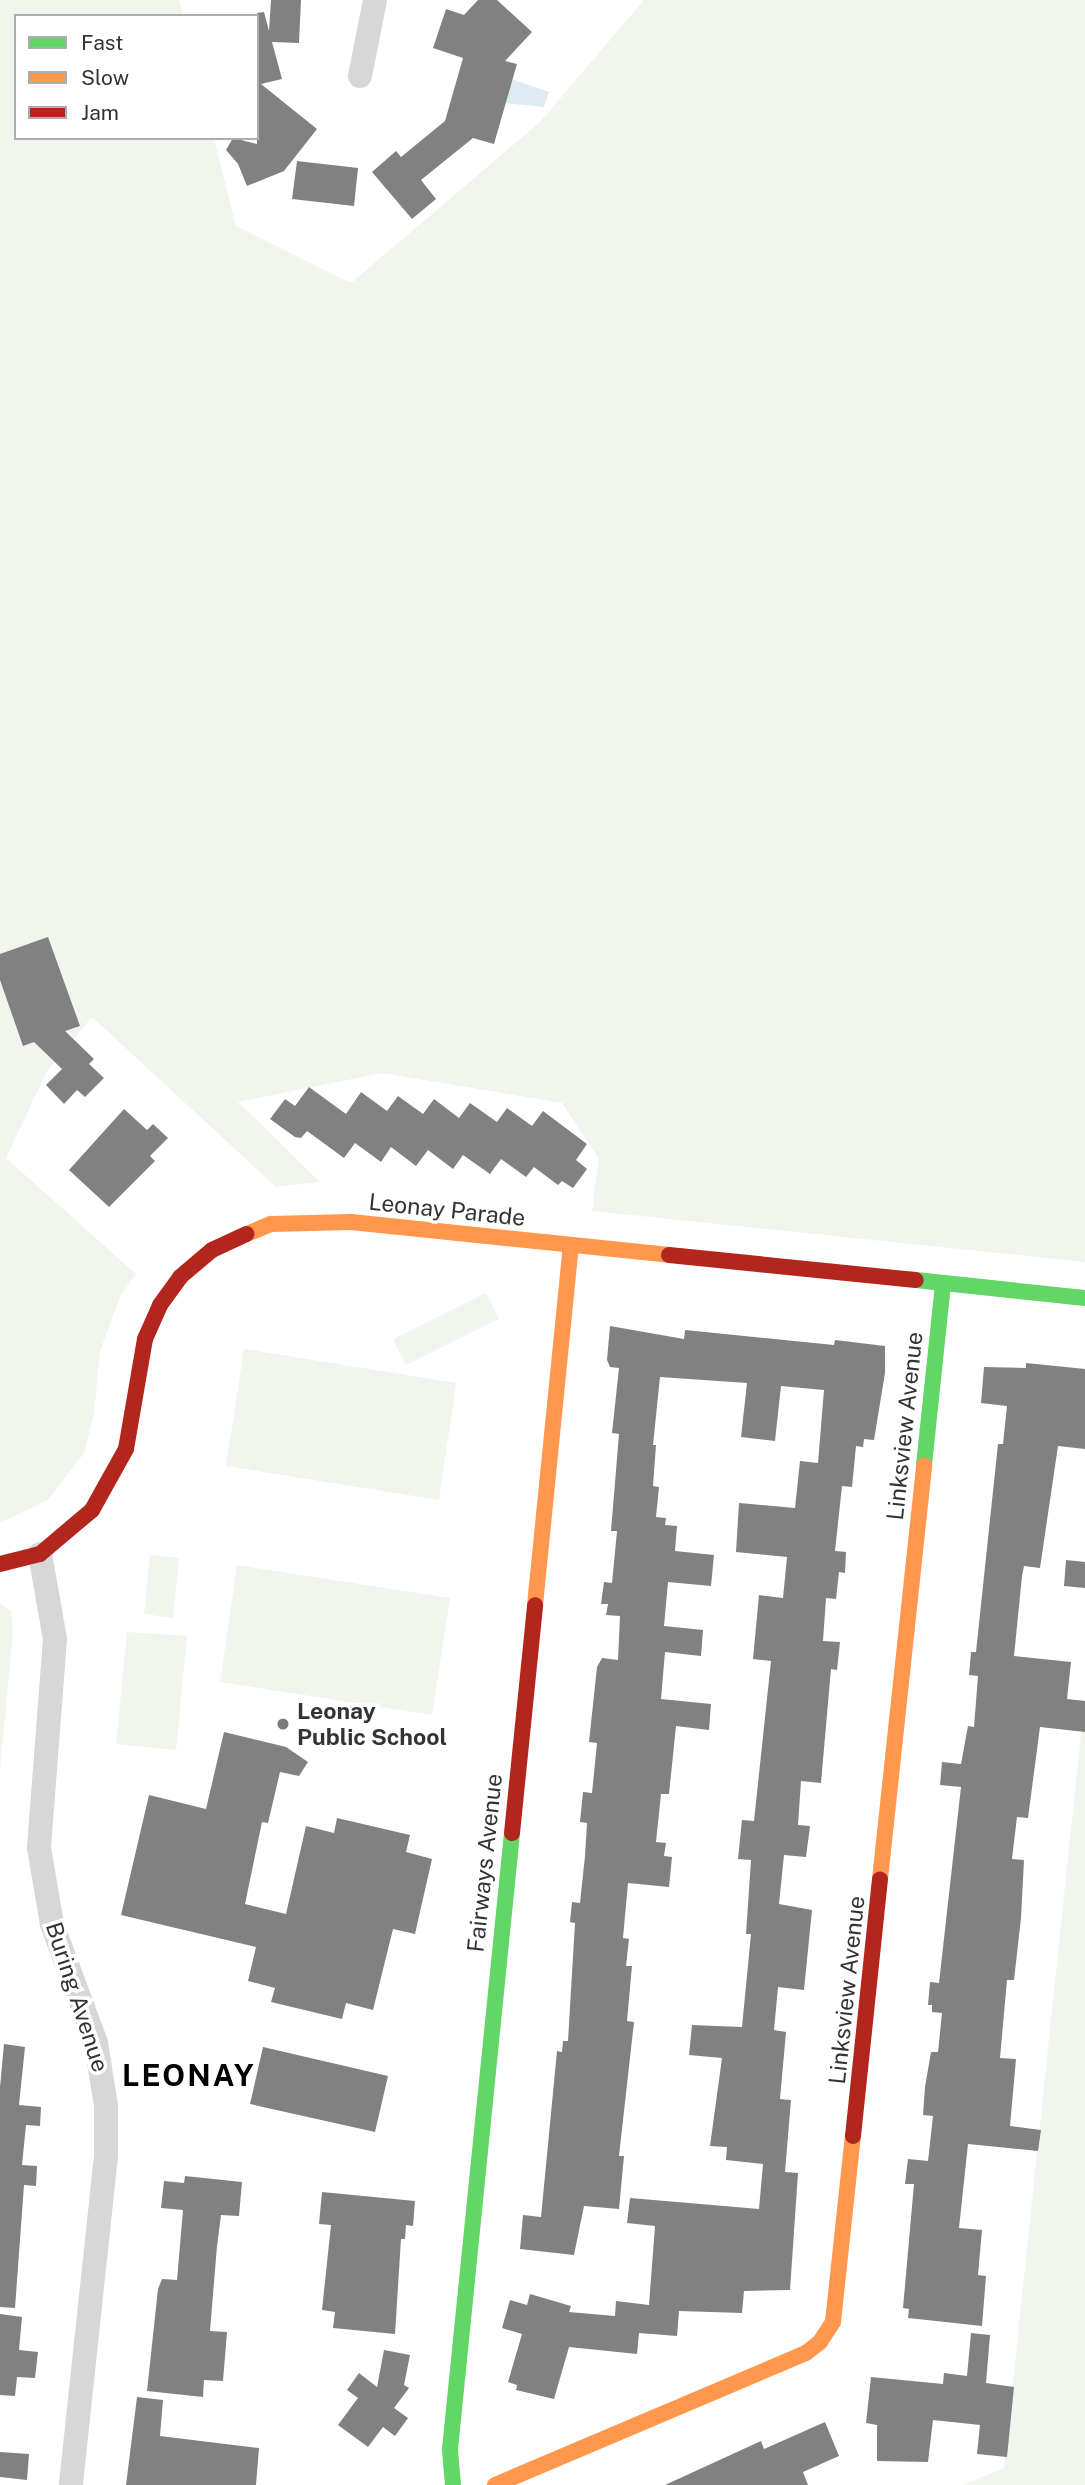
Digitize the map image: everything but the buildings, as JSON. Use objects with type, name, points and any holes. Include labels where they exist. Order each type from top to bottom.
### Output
[{"type":"street","points":[[359,76],[375,0]]},
{"type":"street","name":"Leonay Parade","points":[[0,1564],[40,1554],[92,1510],[119,1466],[130,1439],[145,1339],[160,1305],[180,1277],[226,1241],[271,1224],[316,1220],[1085,1298]]},
{"type":"street","name":"Fairways Avenue","points":[[453,2485],[450,2449],[570,1246]]},
{"type":"street","name":"Linksview Avenue","points":[[495,2485],[806,2353],[820,2342],[833,2322],[943,1283]]},
{"type":"street","name":"Buring Avenue","points":[[40,1554],[55,1639],[39,1848],[52,1924],[96,2043],[106,2128],[71,2485]]},
{"type":"shaded area","points":[[0,0],[179,0],[182,14],[14,14],[14,140],[214,140],[236,226],[351,283],[540,122],[644,0],[1085,0],[1085,1262],[592,1211],[599,1159],[562,1103],[382,1073],[238,1102],[320,1182],[276,1187],[92,1017],[47,1071],[6,1158],[136,1274],[121,1295],[100,1351],[94,1414],[84,1453],[48,1500],[0,1523]]},
{"type":"shaded area","points":[[511,79],[549,92],[544,107],[504,103]]},
{"type":"shaded area","points":[[486,1293],[499,1319],[406,1365],[393,1339]]},
{"type":"shaded area","points":[[244,1349],[456,1383],[439,1500],[226,1466]]},
{"type":"shaded area","points":[[150,1555],[179,1558],[173,1618],[144,1614]]},
{"type":"shaded area","points":[[237,1565],[450,1598],[432,1715],[220,1682]]},
{"type":"shaded area","points":[[0,1603],[11,1611],[13,1631],[0,1770]]},
{"type":"shaded area","points":[[127,1632],[187,1636],[176,1750],[116,1744]]},
{"type":"shaded area","points":[[1085,1696],[1085,2485],[963,2485],[1004,2468]]},
{"type":"traffic: fast","points":[[916,1280],[1085,1298]]},
{"type":"traffic: fast","points":[[924,1465],[943,1283]]},
{"type":"traffic: fast","points":[[453,2485],[450,2449],[512,1833]]},
{"type":"traffic: slow","points":[[247,1234],[271,1224],[351,1222],[669,1255]]},
{"type":"traffic: slow","points":[[535,1605],[571,1246]]},
{"type":"traffic: slow","points":[[880,1879],[924,1465]]},
{"type":"traffic: slow","points":[[495,2485],[806,2353],[820,2342],[833,2322],[853,2136]]},
{"type":"traffic: jam","points":[[0,1564],[40,1554],[92,1510],[126,1449],[145,1339],[160,1305],[180,1277],[212,1250],[247,1234]]},
{"type":"traffic: jam","points":[[669,1255],[916,1280]]},
{"type":"traffic: jam","points":[[512,1833],[535,1605]]},
{"type":"traffic: jam","points":[[853,2136],[880,1879]]},
{"type":"place","name":"Leonay Public School","points":[[283,1724]]},
{"type":"district","name":"LEONAY","points":[[189,2075]]}]
